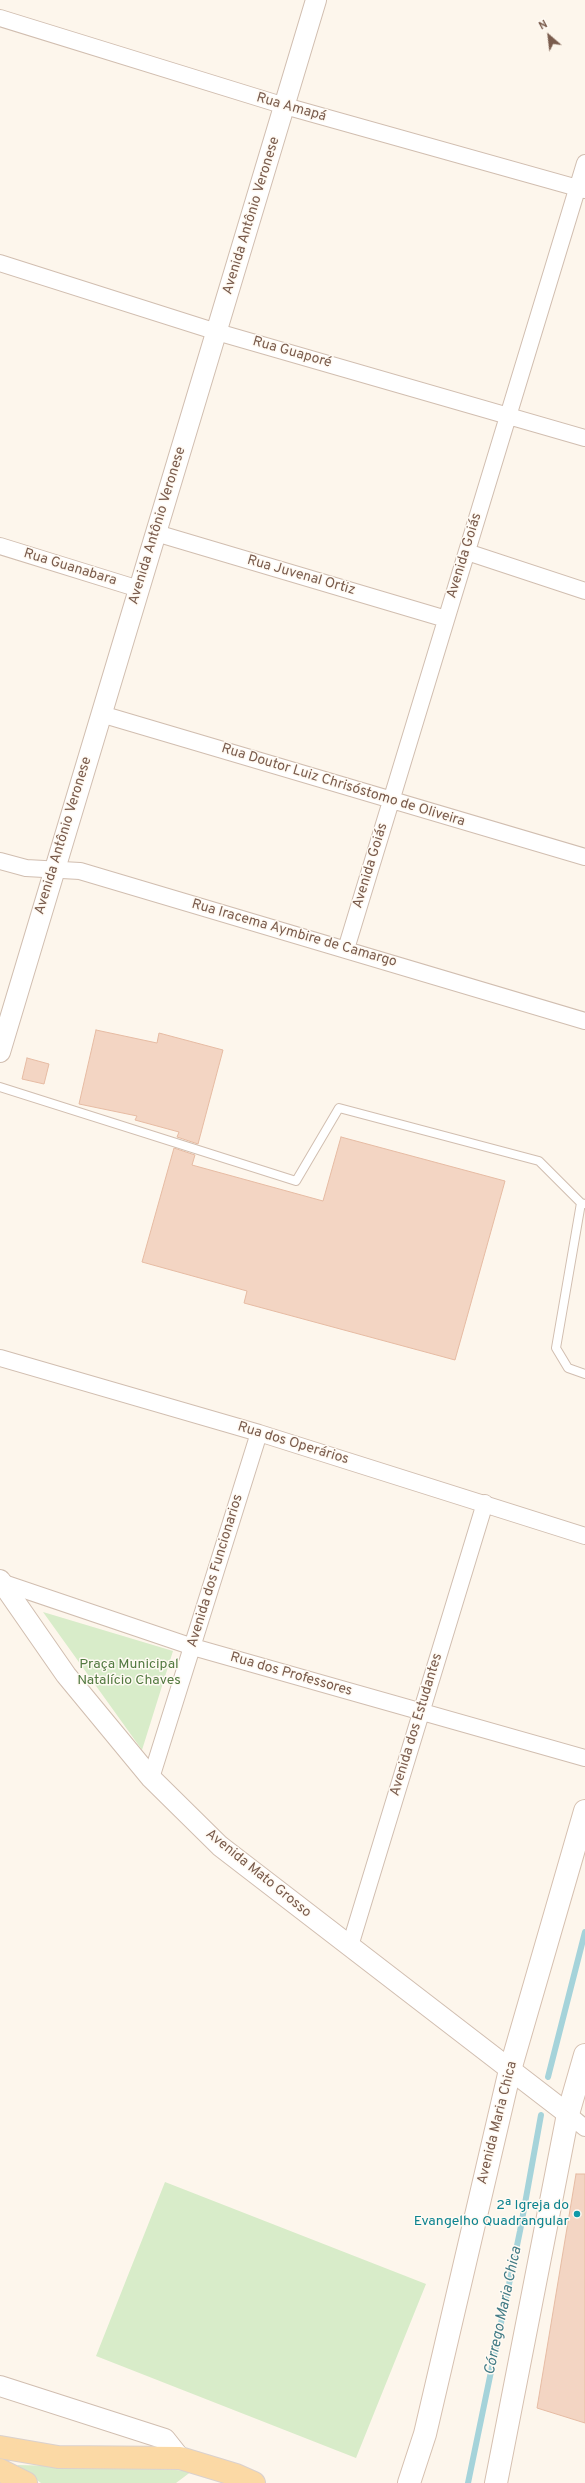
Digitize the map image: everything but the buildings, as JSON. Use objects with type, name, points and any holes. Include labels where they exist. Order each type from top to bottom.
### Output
[{"type":"main road","name":"Avenida Maria Chica","points":[[409,2483],[425,2434],[510,2070],[585,1811]]},
{"type":"main road","points":[[496,2483],[568,2114],[585,2055]]},
{"type":"main road","points":[[0,2447],[58,2457],[180,2458],[245,2479]]},
{"type":"main road","points":[[0,2470],[26,2483]]},
{"type":"main road","points":[[207,2483],[245,2479]]},
{"type":"street","name":"Avenida Antônio Veronese","points":[[0,1052],[316,0]]},
{"type":"street","name":"Rua Amapá","points":[[0,18],[285,106],[581,189]]},
{"type":"street","name":"Avenida Goiás","points":[[346,949],[508,415],[581,189],[585,164]]},
{"type":"street","name":"Rua Guaporé","points":[[0,263],[217,332],[585,438]]},
{"type":"street","name":"Rua Juvenal Ortiz","points":[[156,533],[446,619]]},
{"type":"street","name":"Rua Guanabara","points":[[0,546],[139,589]]},
{"type":"street","points":[[466,552],[585,591]]},
{"type":"street","name":"Rua Doutor Luiz Chrisóstomo de Oliveira","points":[[101,714],[391,802],[585,858]]},
{"type":"street","name":"Rua Iracema Aymbire de Camargo","points":[[0,861],[26,868],[80,871],[585,1021]]},
{"type":"street","name":"Rua dos Operários","points":[[0,1358],[259,1433],[485,1503],[585,1536]]},
{"type":"street","name":"Avenida dos Funcionarios","points":[[151,1778],[259,1433]]},
{"type":"street","name":"Avenida dos Estudantes","points":[[350,1946],[420,1711],[485,1503]]},
{"type":"street","name":"Rua dos Professores","points":[[0,1581],[193,1647],[585,1758]]},
{"type":"street","name":"Avenida Mato Grosso","points":[[0,1581],[66,1675],[151,1778],[220,1846],[568,2114]]},
{"type":"street","points":[[568,2114],[585,2128]]},
{"type":"street","points":[[0,2386],[165,2439],[180,2458]]},
{"type":"lane","points":[[0,1087],[296,1181],[339,1108],[539,1161],[583,1204],[556,1348],[568,1368],[585,1374]]},
{"type":"green space","name":"Praça Municipal Natalício Chaves","points":[[43,1612],[173,1651],[142,1750]]},
{"type":"green space","points":[[165,2182],[426,2284],[356,2458],[96,2356]]},
{"type":"green space","points":[[17,2465],[143,2468],[192,2471],[176,2483],[41,2483]]},
{"type":"waterway","name":"Córrego Maria Chica","points":[[548,2077],[585,1932]]},
{"type":"waterway","name":"Córrego Maria Chica","points":[[468,2483],[520,2231],[541,2115]]},
{"type":"place","name":"2ª Igreja do Evangelho Quadrangular","points":[[577,2214]]}]
